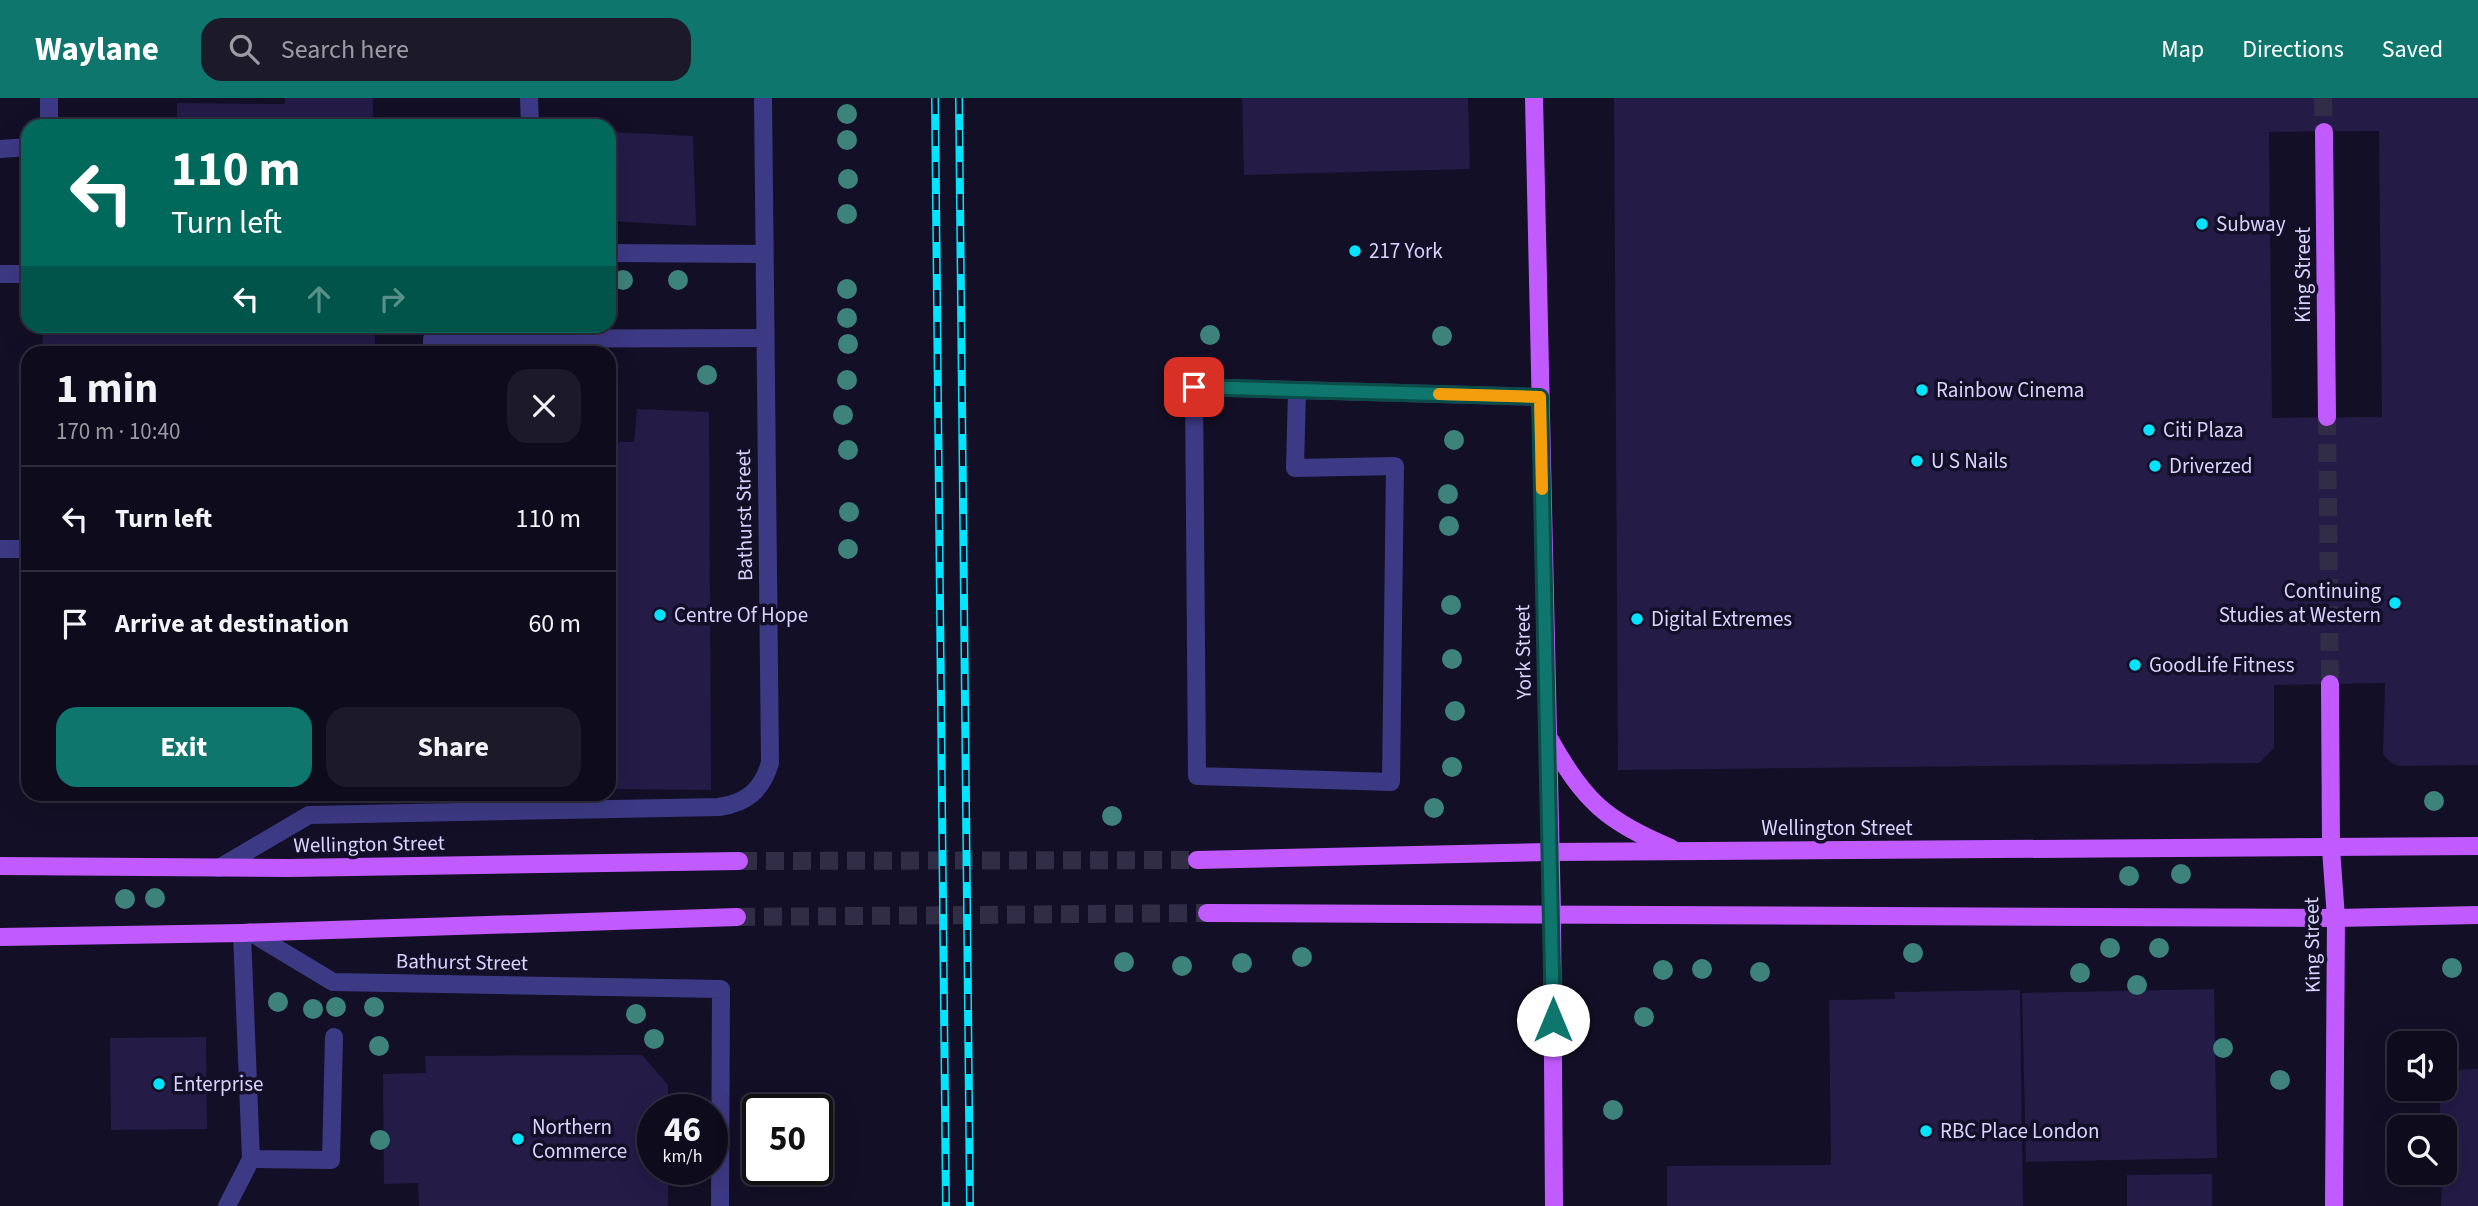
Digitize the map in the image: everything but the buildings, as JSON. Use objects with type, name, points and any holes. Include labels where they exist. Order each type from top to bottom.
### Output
[{"type":"main road","name":"York Street","points":[[1535,98],[1552,914],[1554,1206]]},
{"type":"main road","name":"King Street","points":[[2324,132],[2327,417]]},
{"type":"main road","name":"King Street","points":[[2330,684],[2331,849],[2336,918],[2334,1206]]},
{"type":"main road","points":[[1548,736],[1573,781],[1602,812],[1635,833],[1677,851]]},
{"type":"main road","name":"Wellington Street","points":[[1197,860],[1549,852],[2478,846]]},
{"type":"main road","name":"Wellington Street","points":[[0,866],[219,868],[738,861]]},
{"type":"main road","points":[[1207,913],[2336,918],[2478,915]]},
{"type":"main road","points":[[0,937],[737,917]]},
{"type":"street","points":[[49,98],[49,119]]},
{"type":"street","points":[[530,98],[530,119]]},
{"type":"street","name":"Bathurst Street","points":[[219,868],[309,815],[719,807],[736,804],[752,795],[764,781],[770,763],[763,98]]},
{"type":"street","points":[[0,149],[21,148]]},
{"type":"street","points":[[616,253],[764,254]]},
{"type":"street","points":[[0,274],[21,274]]},
{"type":"street","points":[[432,346],[432,339],[765,338]]},
{"type":"street","points":[[1297,390],[1296,468],[1395,466],[1391,782],[1197,776],[1194,387],[1540,397]]},
{"type":"street","points":[[0,549],[21,549]]},
{"type":"street","points":[[227,1206],[251,1160],[246,932]]},
{"type":"street","name":"Bathurst Street","points":[[246,932],[333,982],[721,989],[720,1206]]},
{"type":"street","points":[[251,1160],[331,1160],[334,1037]]},
{"type":"tunnel","points":[[2323,98],[2324,132]]},
{"type":"tunnel","points":[[2327,417],[2330,684]]},
{"type":"tunnel","points":[[739,861],[1197,860]]},
{"type":"tunnel","points":[[737,917],[1207,913]]},
{"type":"railway","points":[[935,98],[946,1206]]},
{"type":"railway","points":[[959,98],[970,1206]]},
{"type":"slow traffic","points":[[1439,394],[1540,397],[1542,489]]},
{"type":"place","name":"Subway","points":[[2202,224]]},
{"type":"place","name":"217 York","points":[[1355,251]]},
{"type":"place","name":"Rainbow Cinema","points":[[1922,390]]},
{"type":"place","name":"Citi Plaza","points":[[2149,430]]},
{"type":"place","name":"U S Nails","points":[[1917,461]]},
{"type":"place","name":"Driverzed","points":[[2155,466]]},
{"type":"place","name":"Continuing Studies at Western","points":[[2395,603]]},
{"type":"place","name":"Centre Of Hope","points":[[660,615]]},
{"type":"place","name":"Digital Extremes","points":[[1637,619]]},
{"type":"place","name":"GoodLife Fitness","points":[[2135,665]]},
{"type":"place","name":"Enterprise","points":[[159,1084]]},
{"type":"place","name":"RBC Place London","points":[[1926,1131]]},
{"type":"place","name":"Northern Commerce","points":[[518,1139]]},
{"type":"route","points":[[1194,387],[1540,397],[1553,1020]]}]
